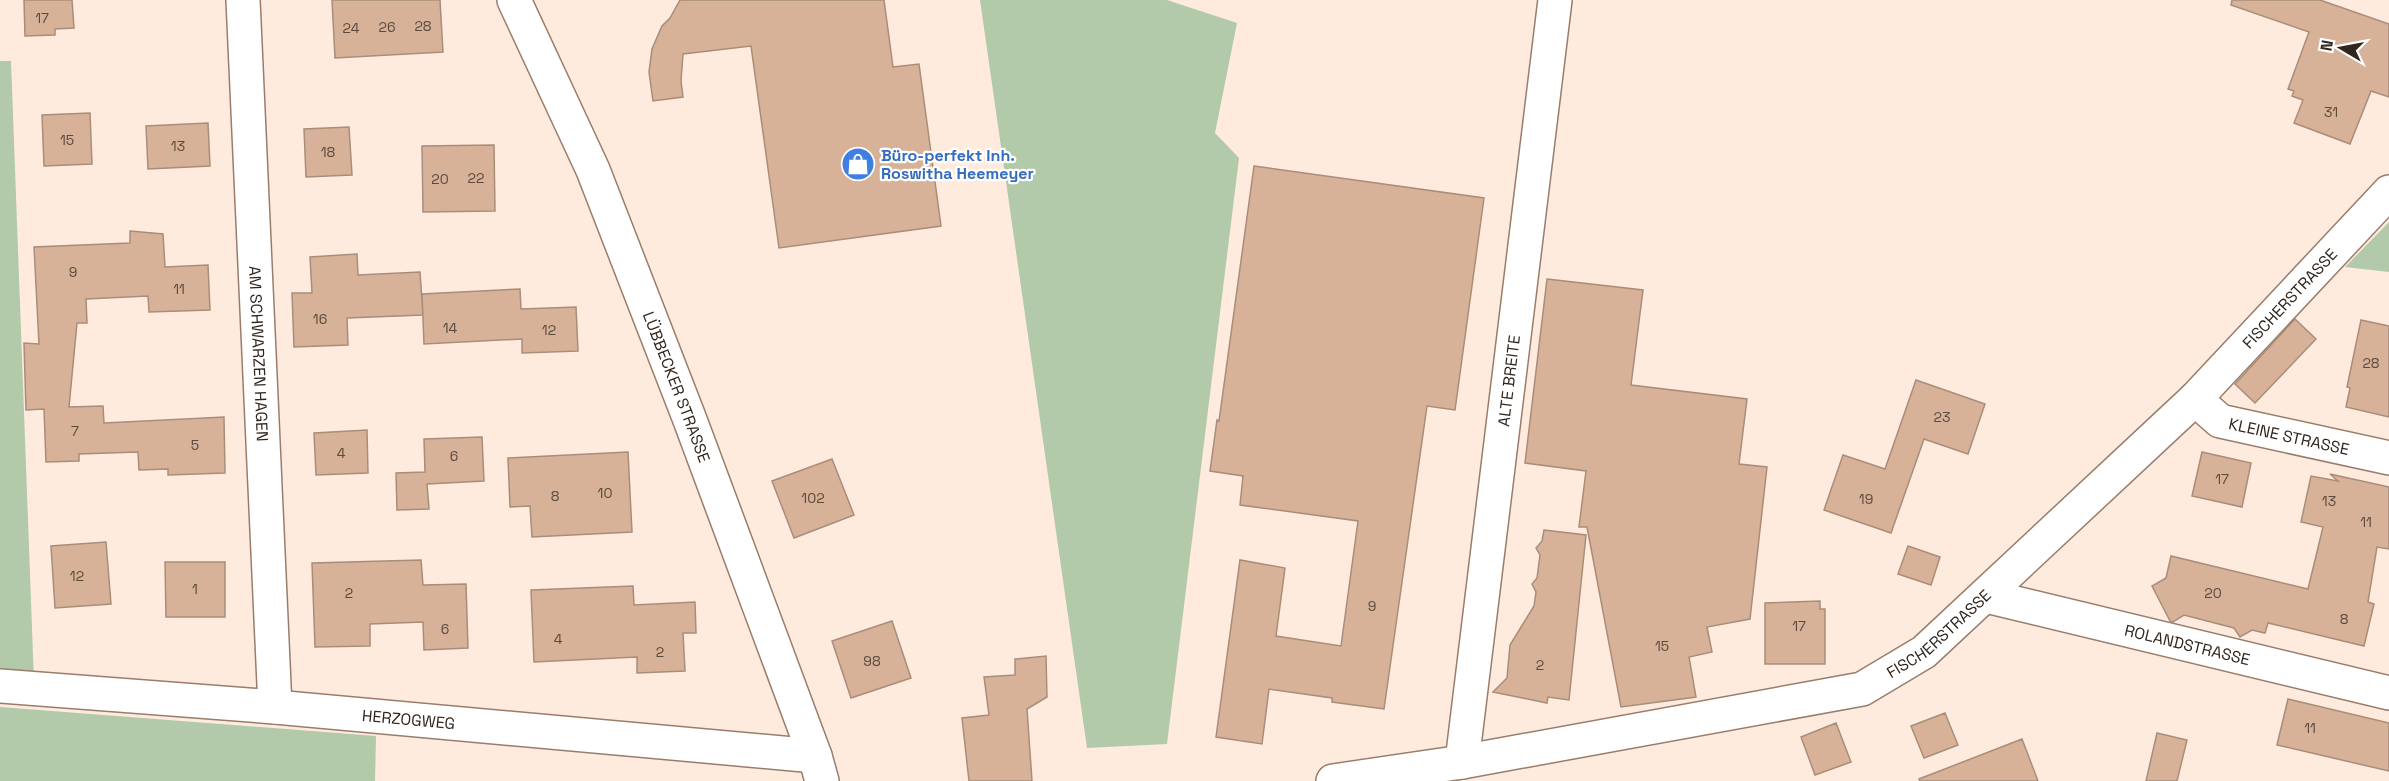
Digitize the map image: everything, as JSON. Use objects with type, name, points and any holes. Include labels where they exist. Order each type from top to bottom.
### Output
[{"type":"street","name":"AM SCHWARZEN HAGEN","points":[[243,0],[275,707]]},
{"type":"street","name":"LÜBBECKER STRASSE","points":[[514,0],[593,170],[690,420],[818,768]]},
{"type":"street","name":"ALTE BREITE","points":[[1462,762],[1555,0]]},
{"type":"street","name":"FISCHERSTRASSE","points":[[1333,781],[1462,762],[1862,689],[1924,652],[2195,399],[2389,192]]},
{"type":"street","name":"KLEINE STRASSE","points":[[2195,399],[2220,422],[2389,459]]},
{"type":"street","name":"ROLANDSTRASSE","points":[[1986,596],[2389,693]]},
{"type":"street","name":"HERZOGWEG","points":[[0,686],[275,707],[818,768]]},
{"type":"green space","points":[[980,0],[1167,0],[1237,23],[1215,133],[1239,158],[1167,744],[1087,748]]},
{"type":"green space","points":[[0,61],[11,61],[34,682],[0,678]]},
{"type":"green space","points":[[2389,222],[2389,272],[2345,267]]},
{"type":"green space","points":[[0,707],[376,736],[375,781],[0,781]]},
{"type":"building","points":[[24,0],[72,0],[74,28],[55,29],[55,35],[25,36]]},
{"type":"building","points":[[332,0],[440,0],[443,52],[335,58]]},
{"type":"building","points":[[680,0],[884,0],[893,67],[919,64],[941,226],[779,248],[751,46],[683,54],[681,81],[683,97],[653,101],[649,72],[652,49],[662,26],[670,18]]},
{"type":"building","points":[[2232,0],[2320,0],[2389,24],[2389,97],[2371,91],[2350,144],[2294,123],[2303,100],[2292,96],[2294,91],[2288,89],[2309,32],[2231,5]]},
{"type":"building","points":[[90,113],[92,164],[44,166],[42,115]]},
{"type":"building","points":[[208,123],[210,166],[148,169],[146,126]]},
{"type":"building","points":[[349,127],[352,175],[306,177],[304,129]]},
{"type":"building","points":[[494,145],[495,211],[423,212],[422,146]]},
{"type":"building","points":[[1254,166],[1484,198],[1455,410],[1427,406],[1384,709],[1332,702],[1332,698],[1269,689],[1262,744],[1216,737],[1240,560],[1285,568],[1276,636],[1341,646],[1358,521],[1240,505],[1243,476],[1210,471]]},
{"type":"building","points":[[130,231],[163,234],[165,267],[208,265],[210,310],[149,312],[148,296],[86,299],[87,323],[77,323],[69,407],[103,406],[104,423],[224,417],[225,473],[168,475],[168,469],[139,470],[138,452],[79,454],[79,461],[46,462],[44,409],[26,410],[24,343],[39,344],[34,247],[130,243]]},
{"type":"building","points":[[357,254],[358,275],[420,272],[423,315],[347,318],[348,345],[294,347],[292,293],[312,293],[310,257]]},
{"type":"building","points":[[1547,279],[1643,290],[1631,385],[1747,399],[1739,464],[1767,467],[1750,619],[1707,627],[1712,652],[1689,657],[1696,697],[1621,707],[1587,527],[1579,527],[1586,471],[1525,463]]},
{"type":"building","points":[[520,289],[521,309],[576,307],[578,351],[522,353],[522,339],[424,344],[422,294]]},
{"type":"building","points":[[2295,319],[2316,339],[2255,403],[2235,384]]},
{"type":"building","points":[[2361,320],[2389,326],[2389,417],[2346,407],[2350,388],[2347,387]]},
{"type":"building","points":[[1916,380],[1985,404],[1968,454],[1924,439],[1891,533],[1824,510],[1843,455],[1885,469]]},
{"type":"building","points":[[367,430],[368,473],[316,475],[314,433]]},
{"type":"building","points":[[482,437],[484,481],[427,484],[429,509],[397,510],[396,473],[425,472],[424,439]]},
{"type":"building","points":[[628,452],[632,532],[532,537],[530,506],[510,507],[508,458]]},
{"type":"building","points":[[2202,452],[2251,463],[2242,507],[2192,496]]},
{"type":"building","points":[[832,459],[854,515],[794,538],[772,481]]},
{"type":"building","points":[[2330,474],[2389,487],[2389,549],[2377,547],[2368,602],[2374,604],[2364,646],[2268,623],[2265,633],[2252,630],[2240,637],[2234,628],[2184,615],[2173,622],[2170,621],[2152,586],[2166,578],[2171,556],[2308,589],[2323,527],[2301,522],[2311,476],[2338,481]]},
{"type":"building","points":[[1544,530],[1586,535],[1569,700],[1548,697],[1547,703],[1493,692],[1507,678],[1510,645],[1534,606],[1536,592],[1532,584],[1537,578],[1540,555],[1536,548],[1542,541]]},
{"type":"building","points":[[106,542],[111,604],[55,608],[51,546]]},
{"type":"building","points":[[1908,546],[1940,557],[1931,585],[1898,574]]},
{"type":"building","points":[[421,560],[423,585],[466,584],[468,648],[424,650],[423,622],[370,624],[370,646],[315,647],[312,563]]},
{"type":"building","points":[[165,562],[225,562],[225,617],[166,617]]},
{"type":"building","points":[[633,586],[634,605],[695,602],[696,633],[683,633],[685,671],[637,673],[637,657],[534,662],[531,590]]},
{"type":"building","points":[[1820,601],[1820,609],[1825,609],[1825,664],[1765,664],[1765,603]]},
{"type":"building","points":[[892,621],[911,678],[851,698],[832,641]]},
{"type":"building","points":[[1046,656],[1047,697],[1027,709],[1032,781],[969,781],[962,718],[989,715],[984,677],[1015,675],[1015,659]]},
{"type":"building","points":[[2288,699],[2389,723],[2389,771],[2277,745]]},
{"type":"building","points":[[1945,713],[1958,745],[1924,758],[1911,726]]},
{"type":"building","points":[[1836,723],[1851,762],[1815,775],[1801,737]]},
{"type":"building","points":[[2157,733],[2187,740],[2177,781],[2146,781]]},
{"type":"building","points":[[2022,739],[2038,781],[1920,781],[1919,779]]},
{"type":"place","name":"Büro-perfekt Inh. Roswitha Heemeyer","points":[[858,164]]}]
